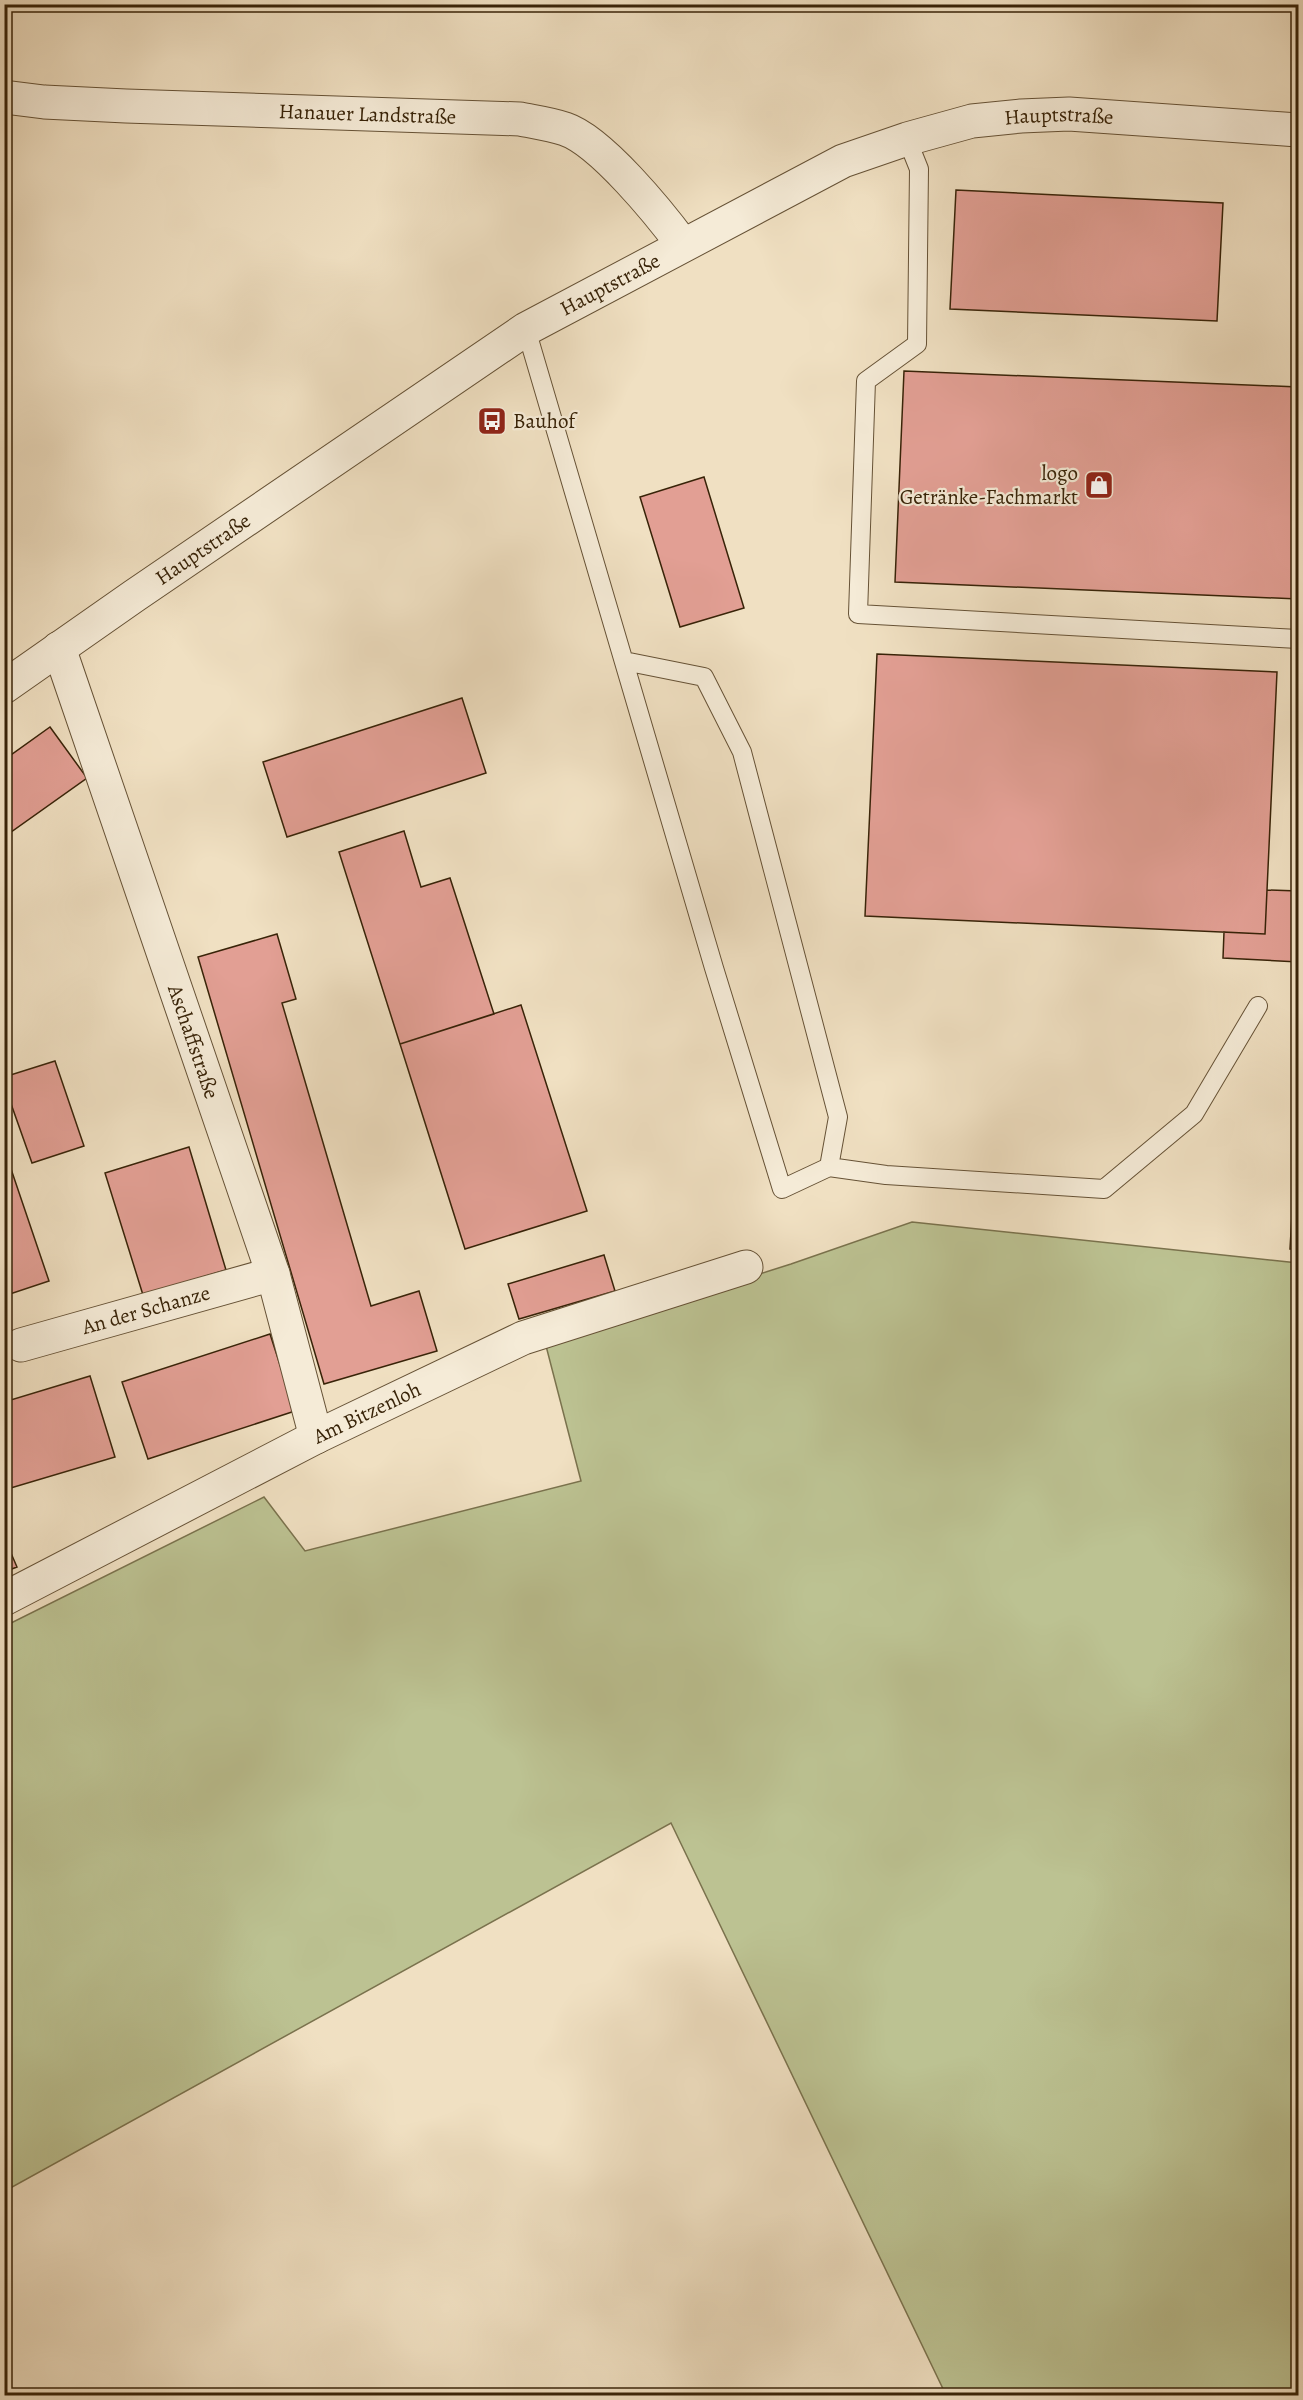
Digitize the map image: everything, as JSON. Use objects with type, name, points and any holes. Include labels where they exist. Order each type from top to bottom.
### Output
[{"type":"street","name":"Hanauer Landstraße","points":[[4,97],[44,102],[126,106],[520,119],[567,129],[600,151],[659,213],[683,245]]},
{"type":"street","name":"Hauptstraße","points":[[4,687],[526,329],[843,161],[907,139],[972,121],[1069,114],[1299,130]]},
{"type":"street","name":"Aschaffstraße","points":[[59,648],[273,1274],[316,1437]]},
{"type":"street","name":"Am Bitzenloh","points":[[4,1599],[316,1437],[523,1338],[746,1266]]},
{"type":"street","name":"An der Schanze","points":[[21,1346],[273,1274]]},
{"type":"lane","points":[[907,139],[919,169],[917,344],[866,381],[858,614],[1299,639]]},
{"type":"lane","points":[[526,329],[782,1189],[829,1167],[886,1175],[1104,1189],[1194,1114],[1258,1006]]},
{"type":"lane","points":[[624,661],[704,677],[742,752],[838,1117],[829,1167]]},
{"type":"green space","points":[[912,1222],[1298,1263],[1298,2395],[946,2395],[671,1823],[5,2191],[5,1626],[264,1497],[305,1551],[581,1481],[545,1342],[791,1264]]},
{"type":"building","points":[[956,190],[1223,203],[1217,321],[950,309]]},
{"type":"building","name":"logo Getränke-Fachmarkt","points":[[904,371],[1298,387],[1298,599],[895,582]]},
{"type":"building","points":[[704,477],[744,608],[680,627],[640,497]]},
{"type":"building","points":[[877,654],[1277,672],[1265,934],[865,916]]},
{"type":"building","points":[[462,698],[486,773],[287,837],[263,762]]},
{"type":"building","points":[[50,727],[87,778],[4,837],[4,760]]},
{"type":"building","points":[[404,831],[421,887],[450,878],[494,1014],[400,1044],[339,852]]},
{"type":"building","points":[[1267,890],[1298,891],[1298,962],[1223,958],[1224,932],[1265,934]]},
{"type":"building","points":[[277,934],[296,999],[282,1003],[371,1306],[419,1291],[437,1351],[324,1384],[198,957]]},
{"type":"building","points":[[521,1005],[587,1211],[465,1249],[400,1044]]},
{"type":"building","points":[[55,1061],[84,1146],[32,1163],[4,1084],[4,1077]]},
{"type":"building","points":[[1298,1111],[1298,1249],[1290,1249]]},
{"type":"building","points":[[189,1147],[226,1270],[143,1295],[105,1173]]},
{"type":"building","points":[[10,1166],[49,1281],[4,1296],[4,1168]]},
{"type":"building","points":[[604,1255],[615,1291],[519,1319],[508,1284]]},
{"type":"building","points":[[270,1334],[295,1411],[148,1459],[122,1382]]},
{"type":"building","points":[[90,1376],[115,1457],[4,1490],[4,1402]]},
{"type":"building","points":[[4,1537],[17,1567],[4,1572]]},
{"type":"place","name":"Bauhof","points":[[492,421]]},
{"type":"place","name":"logo Getränke-Fachmarkt","points":[[1099,485]]}]
